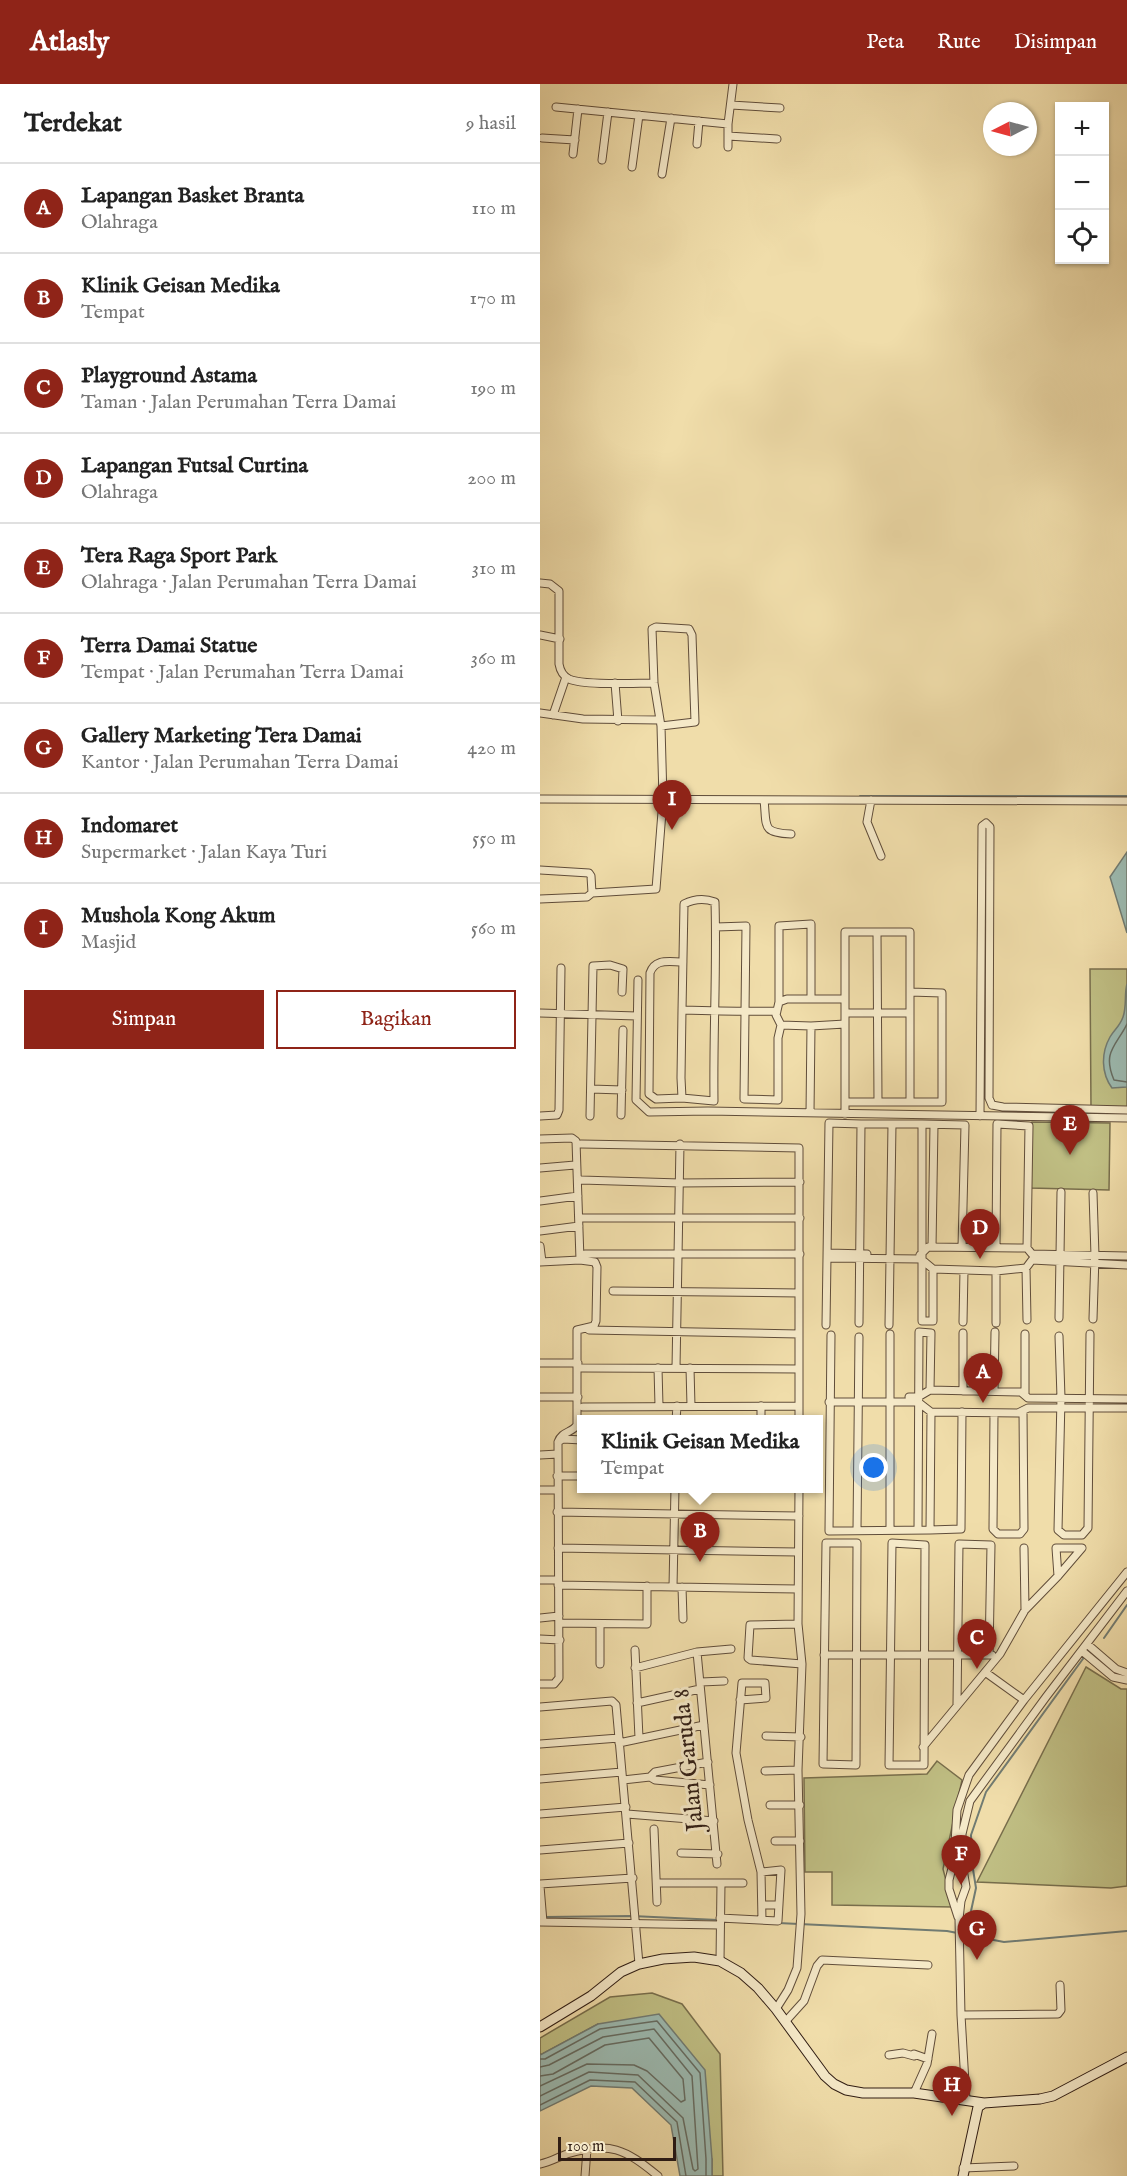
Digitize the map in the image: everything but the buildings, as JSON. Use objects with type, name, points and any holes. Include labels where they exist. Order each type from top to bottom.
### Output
[{"type":"street","points":[[728,147],[728,124],[733,84]]},
{"type":"street","points":[[731,105],[780,108]]},
{"type":"street","points":[[556,107],[728,124]]},
{"type":"street","points":[[573,154],[578,109]]},
{"type":"street","points":[[602,160],[608,112]]},
{"type":"street","points":[[632,167],[639,115]]},
{"type":"street","points":[[662,174],[671,118]]},
{"type":"street","points":[[697,144],[699,121]]},
{"type":"street","points":[[728,136],[777,139]]},
{"type":"street","points":[[542,138],[575,141]]},
{"type":"street","points":[[540,583],[550,584],[560,591],[559,664],[560,670],[566,677],[584,681],[654,683]]},
{"type":"street","points":[[540,713],[618,721],[660,723],[695,722],[691,630],[653,628],[654,683],[660,723],[663,799],[656,889],[592,893],[587,897],[540,899]]},
{"type":"street","points":[[540,635],[560,639]]},
{"type":"street","points":[[553,715],[566,677]]},
{"type":"street","points":[[615,683],[618,721]]},
{"type":"street","points":[[540,799],[1127,801]]},
{"type":"street","points":[[764,800],[767,827],[770,831],[774,834],[791,834]]},
{"type":"street","points":[[871,800],[867,822],[881,856]]},
{"type":"street","points":[[980,1116],[982,826],[986,823],[990,826],[989,1098],[992,1105]]},
{"type":"street","points":[[540,870],[589,873],[592,893]]},
{"type":"street","points":[[682,1098],[684,904],[692,900],[706,899],[715,902],[714,1101],[682,1098],[656,1099],[649,1094],[650,973],[652,966],[657,962],[683,962]]},
{"type":"street","points":[[716,927],[746,926],[744,1099],[778,1100],[778,1038],[781,1024],[776,1015],[778,926],[811,924],[812,999]]},
{"type":"street","points":[[845,1114],[845,932],[910,932],[910,1102]]},
{"type":"street","points":[[878,932],[878,1102]]},
{"type":"street","points":[[590,1116],[593,966],[610,965],[622,969],[622,992]]},
{"type":"street","points":[[540,1116],[557,1115],[559,1110],[561,968]]},
{"type":"street","points":[[638,980],[636,1100],[649,1112],[1127,1118]]},
{"type":"street","points":[[845,1102],[942,1102],[942,993],[910,992]]},
{"type":"street","points":[[778,1002],[788,999],[845,999]]},
{"type":"street","points":[[682,1010],[777,1011]]},
{"type":"street","points":[[540,1013],[637,1016]]},
{"type":"street","points":[[845,1013],[910,1013]]},
{"type":"street","points":[[781,1024],[811,1026],[845,1024]]},
{"type":"street","points":[[810,1113],[811,1026]]},
{"type":"street","points":[[621,1115],[623,1030]]},
{"type":"street","points":[[591,1089],[622,1090]]},
{"type":"street","points":[[980,1116],[992,1105]]},
{"type":"street","points":[[992,1105],[1127,1110]]},
{"type":"street","points":[[826,1325],[829,1124],[965,1125],[962,1247]]},
{"type":"street","points":[[859,1323],[861,1124]]},
{"type":"street","points":[[889,1325],[892,1124]]},
{"type":"street","points":[[922,1124],[922,1321],[933,1321],[933,1269]]},
{"type":"street","points":[[996,1247],[997,1124],[1029,1126],[1031,1254],[1026,1268],[1027,1320]]},
{"type":"street","points":[[932,1247],[934,1125]]},
{"type":"street","points":[[540,1140],[572,1138],[576,1141],[575,1165],[582,1257]]},
{"type":"street","points":[[581,1144],[680,1144],[797,1147],[799,1149],[799,1415]]},
{"type":"street","points":[[676,1368],[680,1144]]},
{"type":"street","points":[[540,1168],[575,1165]]},
{"type":"street","points":[[581,1180],[680,1183],[800,1182]]},
{"type":"street","points":[[1059,1318],[1061,1192]]},
{"type":"street","points":[[1093,1193],[1093,1319]]},
{"type":"street","points":[[540,1200],[578,1196]]},
{"type":"street","points":[[540,1231],[579,1222],[800,1218]]},
{"type":"street","points":[[540,1246],[541,1262],[582,1257],[678,1254],[800,1254]]},
{"type":"street","points":[[921,1257],[928,1247],[996,1247],[1031,1254],[1127,1265]]},
{"type":"street","points":[[828,1256],[921,1257],[933,1269],[996,1271],[1026,1268]]},
{"type":"street","points":[[1094,1260],[1127,1256]]},
{"type":"street","points":[[582,1257],[595,1262],[597,1267],[596,1321],[594,1326],[584,1330]]},
{"type":"street","points":[[963,1322],[964,1270]]},
{"type":"street","points":[[996,1271],[996,1323]]},
{"type":"street","points":[[613,1291],[799,1293]]},
{"type":"street","points":[[577,1415],[580,1366],[577,1330],[799,1334]]},
{"type":"street","points":[[918,1530],[919,1332],[931,1333],[930,1390]]},
{"type":"street","points":[[994,1391],[995,1332]]},
{"type":"street","points":[[963,1333],[963,1391]]},
{"type":"street","points":[[890,1334],[890,1530]]},
{"type":"street","points":[[994,1413],[993,1529],[998,1534],[1020,1534],[1024,1529],[1025,1334]]},
{"type":"street","points":[[1059,1336],[1061,1398],[1058,1530],[1064,1535],[1082,1535],[1088,1528],[1090,1334]]},
{"type":"street","points":[[831,1335],[828,1531],[961,1529],[962,1412]]},
{"type":"street","points":[[857,1530],[859,1337]]},
{"type":"street","points":[[540,1363],[658,1368],[798,1369]]},
{"type":"street","points":[[658,1368],[659,1406]]},
{"type":"street","points":[[690,1368],[690,1406]]},
{"type":"street","points":[[829,1400],[918,1399],[930,1390],[1021,1392],[1026,1396],[1127,1399]]},
{"type":"street","points":[[540,1397],[578,1397]]},
{"type":"street","points":[[918,1399],[931,1412],[1018,1413],[1025,1409],[1127,1408]]},
{"type":"street","points":[[676,1415],[677,1406]]},
{"type":"street","points":[[761,1406],[761,1415]]},
{"type":"street","points":[[583,1407],[799,1406]]},
{"type":"street","points":[[930,1530],[931,1412]]},
{"type":"street","points":[[540,1684],[554,1684],[558,1680],[560,1640],[558,1442],[563,1433],[573,1430],[577,1425]]},
{"type":"street","points":[[558,1442],[563,1439],[577,1440]]},
{"type":"street","points":[[540,1455],[558,1454]]},
{"type":"street","points":[[557,1476],[577,1476]]},
{"type":"street","points":[[540,1490],[558,1490]]},
{"type":"street","points":[[673,1587],[675,1493]]},
{"type":"street","points":[[776,2009],[788,1990],[797,1968],[801,1914],[798,1770],[802,1703],[802,1664],[798,1624],[799,1493]]},
{"type":"street","points":[[558,1512],[799,1516]]},
{"type":"street","points":[[826,1543],[857,1543],[857,1654],[856,1765],[823,1764],[826,1543]]},
{"type":"street","points":[[892,1543],[924,1545],[924,1654],[924,1765],[889,1766],[892,1543]]},
{"type":"street","points":[[957,1704],[959,1544],[991,1545],[989,1655]]},
{"type":"street","points":[[558,1548],[798,1552]]},
{"type":"street","points":[[1024,1548],[1025,1610]]},
{"type":"street","points":[[923,1747],[1000,1654],[1025,1610],[1058,1576],[1082,1548],[1056,1548],[1058,1576]]},
{"type":"street","points":[[959,1919],[949,1889],[949,1880],[954,1860],[957,1810],[969,1775],[1024,1700],[1127,1572]]},
{"type":"street","points":[[540,1580],[558,1583],[798,1589]]},
{"type":"street","points":[[540,1618],[600,1624],[647,1624],[647,1586]]},
{"type":"street","points":[[682,1587],[683,1619]]},
{"type":"street","points":[[966,2100],[959,1919],[961,1901],[966,1887],[962,1863],[963,1834],[970,1801],[1127,1591]]},
{"type":"street","points":[[600,1624],[600,1664]]},
{"type":"street","points":[[798,1624],[750,1625],[748,1658],[802,1664]]},
{"type":"street","points":[[540,1640],[560,1640]]},
{"type":"street","points":[[1087,1644],[1116,1669],[1127,1673]]},
{"type":"street","points":[[635,1668],[697,1652],[731,1649]]},
{"type":"street","points":[[635,1650],[639,1738]]},
{"type":"street","points":[[1082,1651],[1113,1677],[1127,1680]]},
{"type":"street","name":"Jalan Garuda 8","points":[[697,1652],[718,1854],[717,1863]]},
{"type":"street","points":[[824,1655],[1000,1654]]},
{"type":"street","points":[[985,1672],[1024,1700]]},
{"type":"street","points":[[637,1703],[724,1681]]},
{"type":"street","points":[[741,1700],[736,1753],[748,1820],[761,1872],[762,1920]]},
{"type":"street","points":[[540,1707],[614,1702],[617,1706],[639,1964]]},
{"type":"street","points":[[792,1703],[802,1703]]},
{"type":"street","points":[[540,1744],[619,1741],[704,1725]]},
{"type":"street","points":[[766,1736],[801,1737]]},
{"type":"street","points":[[650,1777],[655,1772],[708,1762]]},
{"type":"street","points":[[765,1771],[798,1770]]},
{"type":"street","points":[[540,1779],[623,1776],[710,1785]]},
{"type":"street","points":[[770,1805],[800,1805]]},
{"type":"street","points":[[540,1814],[627,1811],[714,1821]]},
{"type":"street","points":[[654,1830],[657,1902]]},
{"type":"street","points":[[775,1841],[800,1841]]},
{"type":"street","points":[[540,1850],[629,1843]]},
{"type":"street","points":[[681,1853],[718,1854]]},
{"type":"street","points":[[633,1878],[540,1885],[542,1922],[778,1921],[781,1870],[761,1872]]},
{"type":"street","points":[[657,1883],[743,1883]]},
{"type":"street","points":[[720,1961],[721,1883]]},
{"type":"street","points":[[762,1905],[779,1905]]},
{"type":"street","points":[[540,2027],[591,1996],[621,1972],[639,1964],[663,1959],[694,1957],[720,1961],[741,1973],[776,2009],[825,2076],[846,2090],[862,2093],[914,2093],[984,2103],[1040,2099],[1053,2096],[1127,2057]]},
{"type":"street","points":[[785,2022],[804,2001],[817,1966],[822,1960],[928,1965]]},
{"type":"street","points":[[961,2015],[1058,2014],[1061,2010],[1060,1985]]},
{"type":"street","points":[[914,2093],[928,2059],[932,2034]]},
{"type":"street","points":[[890,2055],[903,2053],[914,2056],[914,2054],[928,2059]]},
{"type":"street","points":[[984,2103],[978,2107],[963,2172],[1014,2166]]},
{"type":"street","points":[[540,2164],[586,2149],[600,2147],[627,2152],[658,2176]]},
{"type":"street","points":[[585,2176],[586,2149]]},
{"type":"shaded area","points":[[1090,969],[1127,969],[1127,1108],[1091,1108]]},
{"type":"shaded area","points":[[1032,1122],[1110,1123],[1109,1190],[1030,1188]]},
{"type":"shaded area","points":[[1086,1667],[1121,1689],[1127,1689],[1127,1886],[1111,1888],[977,1882]]},
{"type":"shaded area","points":[[937,1761],[962,1780],[943,1869],[953,1907],[832,1905],[832,1872],[805,1872],[804,1778],[927,1774]]},
{"type":"shaded area","points":[[652,1993],[682,2004],[720,2054],[723,2176],[712,2176],[712,2159],[598,2024],[540,2055],[540,2038],[610,1997]]},
{"type":"water","points":[[1127,852],[1127,933],[1110,877]]},
{"type":"water","points":[[1127,984],[1127,1087],[1112,1088],[1104,1069],[1104,1056],[1107,1043],[1123,1017]]},
{"type":"water","points":[[659,2014],[705,2070],[712,2176],[680,2176],[671,2125],[632,2088],[591,2086],[540,2111],[540,2055],[598,2024]]},
{"type":"waterway","points":[[860,796],[1127,796]]},
{"type":"waterway","points":[[1104,1638],[1127,1605]]},
{"type":"waterway","points":[[971,1911],[976,1888],[971,1835],[986,1792],[1085,1656]]},
{"type":"waterway","points":[[544,1917],[632,1916],[718,1920]]},
{"type":"waterway","points":[[778,1923],[947,1931],[1004,1942],[1127,1931]]},
{"type":"place","name":"Mushola Kong Akum","points":[[672,830]]},
{"type":"place","name":"Tera Raga Sport Park","points":[[1070,1155]]},
{"type":"place","name":"Lapangan Futsal Curtina","points":[[980,1259]]},
{"type":"place","name":"Lapangan Basket Branta","points":[[983,1403]]},
{"type":"place","name":"Klinik Geisan Medika","points":[[700,1562]]},
{"type":"place","name":"Playground Astama","points":[[977,1669]]},
{"type":"place","name":"Terra Damai Statue","points":[[961,1885]]},
{"type":"place","name":"Gallery Marketing Tera Damai","points":[[977,1960]]},
{"type":"place","name":"Indomaret","points":[[952,2116]]}]
